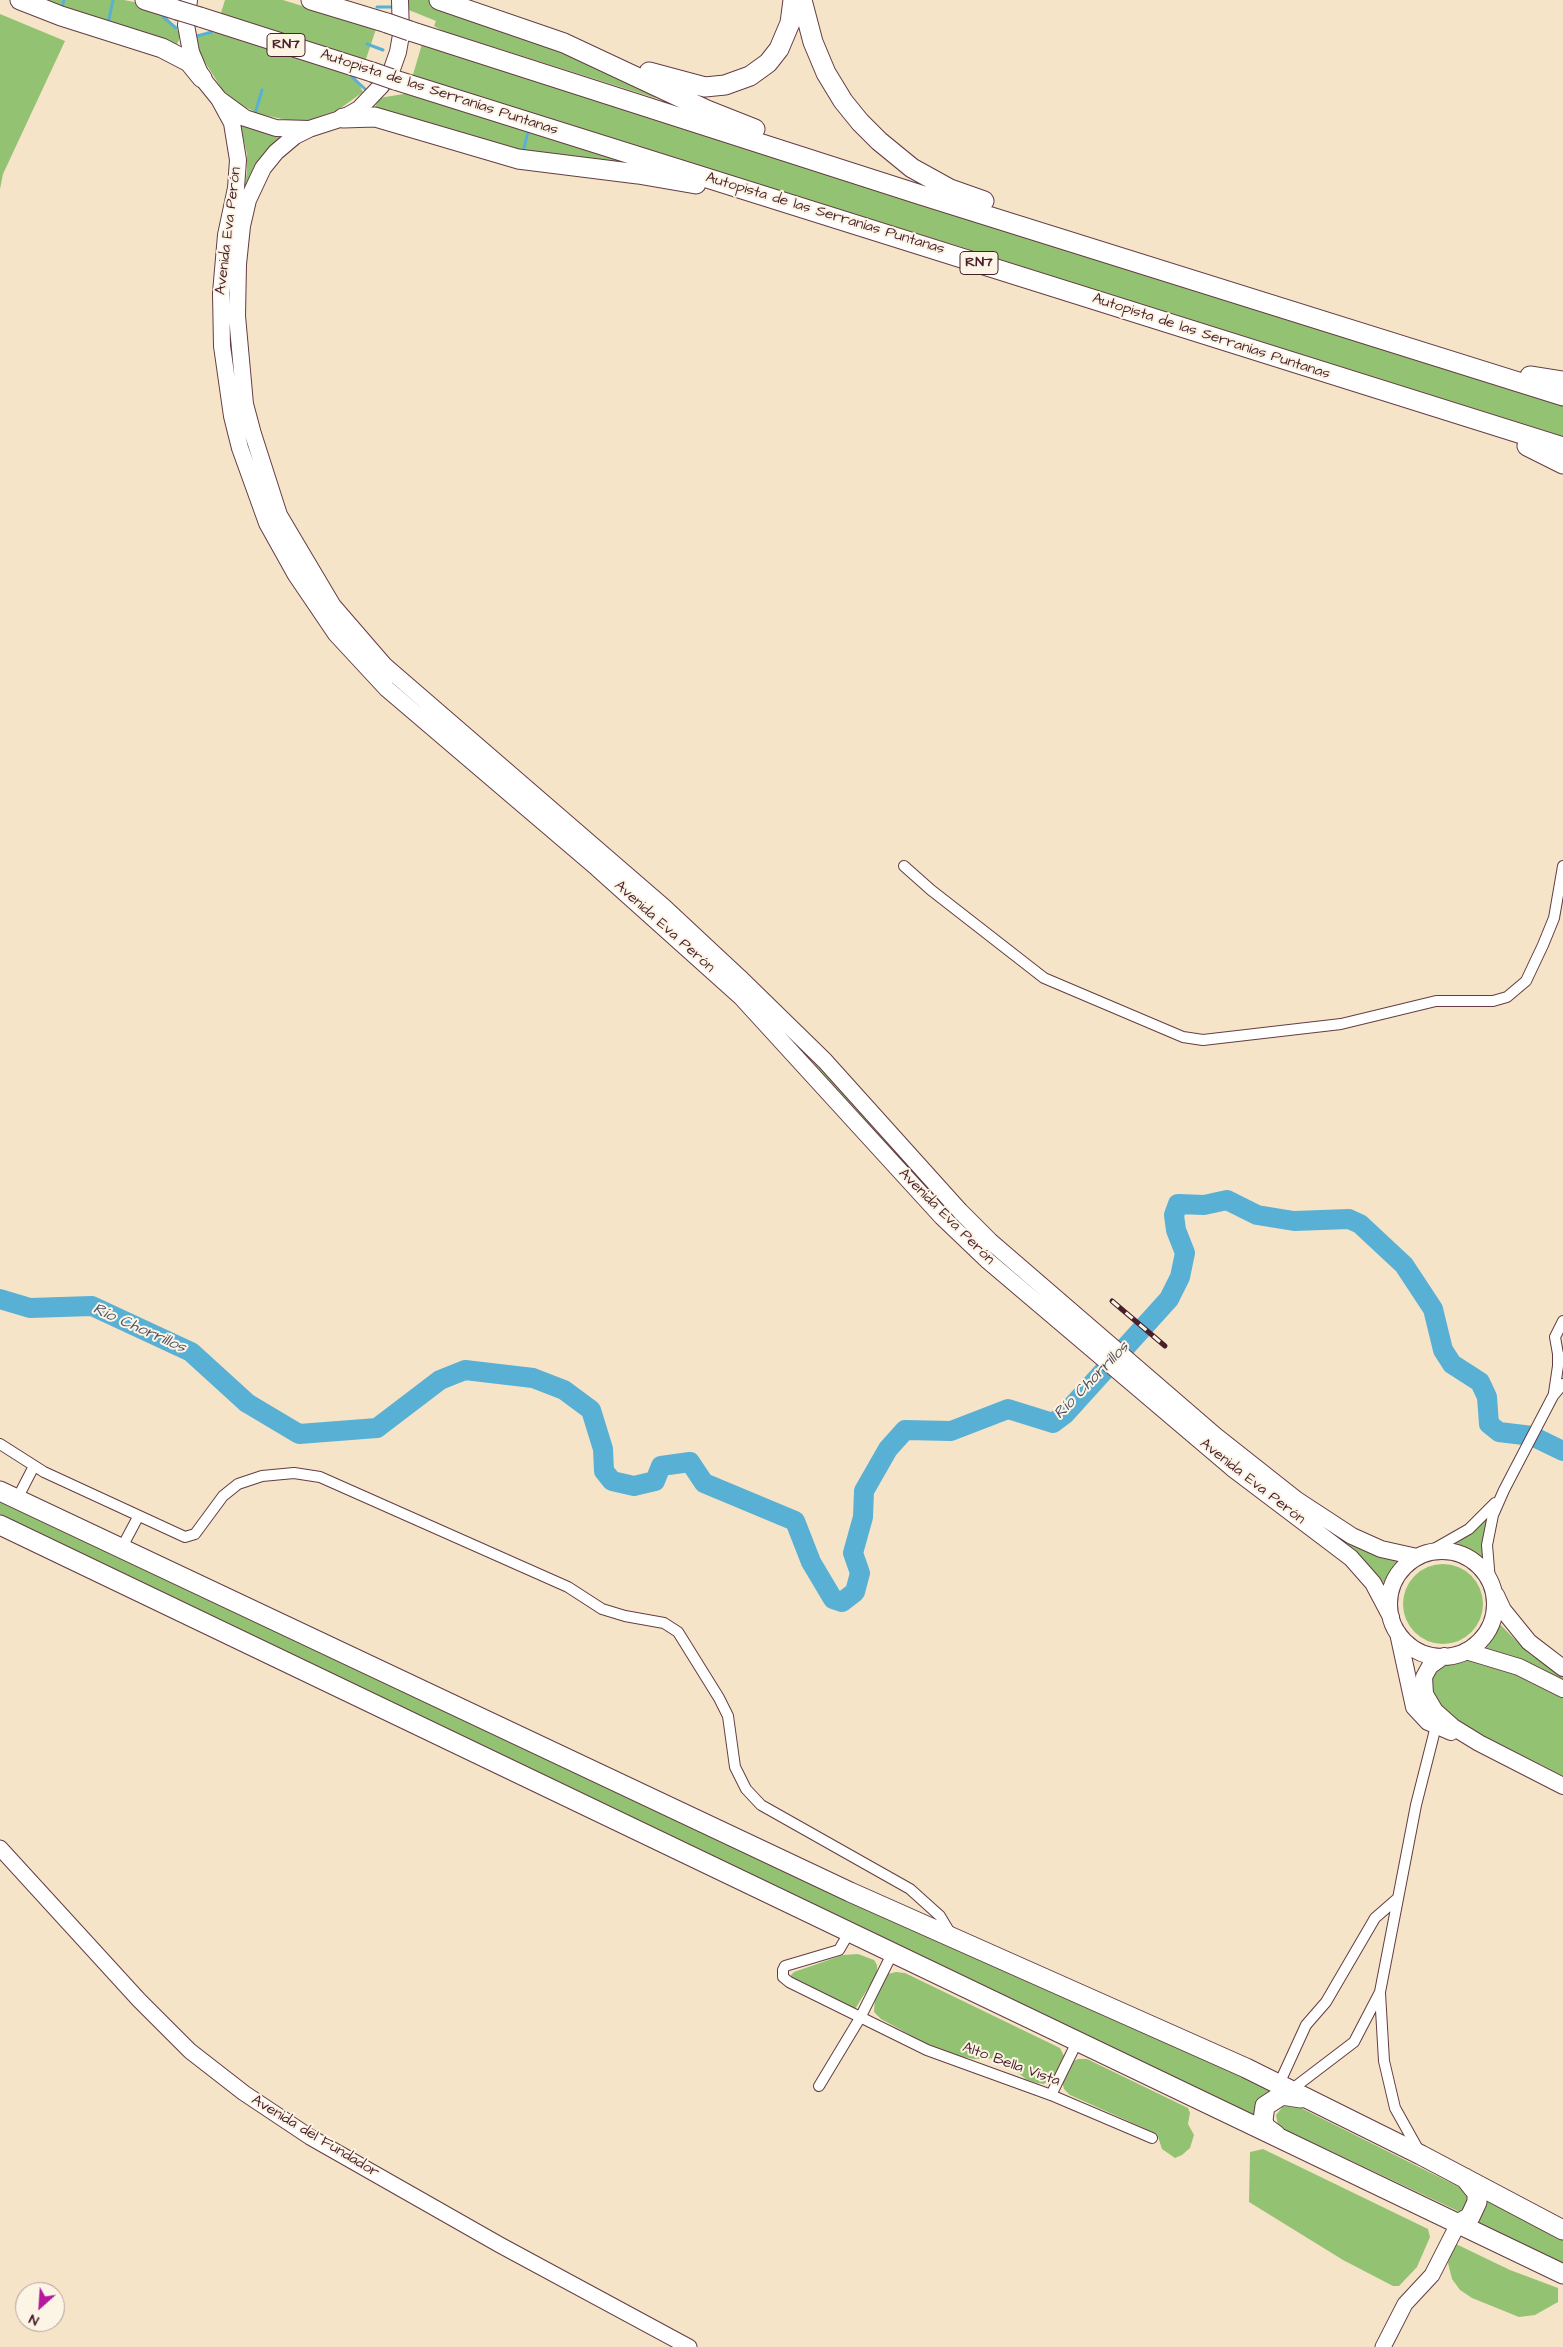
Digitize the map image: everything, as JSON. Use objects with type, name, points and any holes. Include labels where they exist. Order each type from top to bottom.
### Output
[{"type":"highway","points":[[20,0],[61,16],[162,48],[189,62],[202,78]]},
{"type":"highway","name":"Autopista de las Serranías Puntanas","points":[[145,0],[183,5],[200,17],[395,80],[922,244],[1563,448]]},
{"type":"highway","points":[[311,0],[921,195],[1563,396]]},
{"type":"highway","points":[[439,0],[590,53],[695,85],[715,86],[734,83],[760,70],[779,49],[790,23],[793,0]]},
{"type":"highway","points":[[802,0],[813,42],[834,87],[869,131],[912,168],[960,193],[1171,261],[1256,300]]},
{"type":"highway","points":[[590,53],[722,116],[845,162],[921,195]]},
{"type":"highway","points":[[343,118],[375,117],[518,159],[638,174],[730,191],[849,228],[922,244]]},
{"type":"highway","points":[[1473,368],[1563,381]]},
{"type":"highway","points":[[1474,420],[1563,464]]},
{"type":"highway","points":[[0,1491],[743,1842],[1179,2037],[1285,2087],[1421,2155],[1563,2230]]},
{"type":"highway","points":[[0,1525],[1563,2274]]},
{"type":"highway","points":[[1289,2144],[1265,2127],[1263,2120],[1265,2106],[1282,2095],[1297,2096],[1321,2105]]},
{"type":"highway","points":[[1458,2224],[1470,2217],[1477,2202],[1476,2193],[1465,2178]]},
{"type":"main road","points":[[183,5],[191,52],[202,78],[219,99],[246,118],[276,128],[309,129],[343,118],[371,98],[392,69],[401,35],[400,0]]},
{"type":"main road","name":"Avenida Eva Perón","points":[[219,99],[232,122],[238,160],[236,188],[226,235],[221,293],[222,346],[232,416],[240,448],[267,523],[317,608],[336,634],[387,689],[597,868],[741,997],[942,1217],[988,1261],[1082,1329]]},
{"type":"main road","name":"Avenida Eva Perón","points":[[309,129],[295,136],[276,152],[263,168],[248,200],[242,226],[238,264],[238,334],[245,404],[279,515],[333,606],[384,665],[664,907],[739,977],[825,1061],[960,1211],[1082,1329],[1147,1387],[1232,1468],[1351,1558],[1373,1583],[1391,1617]]},
{"type":"main road","name":"Avenida Eva Perón","points":[[1147,1387],[1336,1527],[1381,1549],[1422,1555]]},
{"type":"main road","points":[[1479,1743],[1436,1726],[1420,1714],[1411,1700],[1398,1633],[1391,1617],[1390,1607],[1392,1588],[1402,1570],[1422,1555],[1440,1551],[1464,1556],[1479,1566],[1503,1610],[1523,1635],[1563,1668]]},
{"type":"main road","points":[[1398,1633],[1413,1648],[1433,1656],[1444,1656],[1466,1651],[1479,1642],[1489,1628],[1494,1613],[1491,1585]]},
{"type":"main road","points":[[1466,1651],[1519,1667],[1563,1689]]},
{"type":"main road","points":[[1444,1656],[1427,1670],[1423,1684],[1425,1694],[1443,1720],[1479,1743],[1563,1786]]},
{"type":"main road","name":"Avenida del Fundador","points":[[0,1848],[139,2000],[190,2051],[244,2093],[310,2137],[483,2236],[689,2347]]},
{"type":"main road","points":[[1383,2347],[1405,2304],[1432,2275],[1458,2224]]},
{"type":"street","points":[[904,866],[931,890],[1044,978],[1183,1037],[1202,1040],[1348,1023],[1442,1000],[1493,1001],[1514,994],[1526,981],[1543,945],[1556,911],[1563,866]]},
{"type":"street","points":[[1553,1396],[1560,1357],[1555,1337],[1563,1321]]},
{"type":"street","points":[[1491,1585],[1487,1545],[1493,1515],[1553,1396],[1563,1384]]},
{"type":"street","points":[[0,1444],[34,1466],[138,1517],[185,1537],[195,1534],[223,1496],[238,1484],[262,1476],[294,1473],[320,1477],[568,1586],[602,1609],[625,1616],[664,1623],[678,1632],[719,1698],[728,1716],[735,1767],[746,1789],[756,1800],[761,1805],[910,1889],[940,1916],[952,1936]]},
{"type":"street","points":[[17,1499],[34,1466]]},
{"type":"street","points":[[1422,1555],[1459,1536],[1480,1520],[1504,1490]]},
{"type":"street","points":[[120,1549],[138,1517]]},
{"type":"street","points":[[1421,2155],[1395,2108],[1384,2061],[1380,1992],[1416,1805],[1436,1726]]},
{"type":"street","points":[[1285,2087],[1306,2025],[1326,2002],[1375,1918],[1398,1898]]},
{"type":"street","name":"Alto Bella Vista","points":[[850,1931],[839,1950],[785,1966],[783,1977],[789,1982],[860,2018],[927,2050],[1051,2095],[1152,2138]]},
{"type":"street","points":[[819,2086],[860,2018],[893,1952]]},
{"type":"street","points":[[1285,2087],[1354,2042],[1380,1992]]},
{"type":"street","points":[[1051,2095],[1076,2042]]},
{"type":"green space","points":[[37,0],[124,0],[164,8],[165,15],[179,32],[179,40],[176,46]]},
{"type":"green space","points":[[225,0],[283,0],[376,29],[365,62],[220,16]]},
{"type":"green space","points":[[402,0],[431,0],[502,25],[671,99],[655,98],[443,31],[434,26],[436,21],[404,8]]},
{"type":"green space","points":[[0,14],[65,41],[3,174],[0,189]]},
{"type":"green space","points":[[221,31],[355,76],[363,92],[338,110],[309,120],[292,121],[259,114],[235,102],[222,89],[201,56],[196,37]]},
{"type":"green space","points":[[422,44],[1563,403],[1563,441],[1128,304],[968,249],[412,78]]},
{"type":"green space","points":[[410,93],[636,162],[630,167],[517,150],[373,112],[379,98]]},
{"type":"green space","points":[[238,116],[283,131],[297,132],[275,151],[255,178],[248,193],[238,251],[236,354],[247,423],[276,513],[329,607],[395,681],[540,804],[750,992],[813,1058],[961,1223],[1089,1335],[1087,1337],[995,1260],[956,1222],[880,1140],[810,1060],[748,995],[537,808],[393,685],[342,631],[326,609],[283,537],[254,461],[241,414],[233,361],[231,314],[233,256],[247,172],[247,154]]},
{"type":"green space","points":[[1177,1412],[1400,1560],[1391,1573],[1387,1586],[1334,1536]]},
{"type":"green space","points":[[0,1497],[1274,2087],[1262,2098],[1255,2122],[0,1518]]},
{"type":"green space","points":[[1488,1517],[1482,1546],[1482,1562],[1466,1554],[1438,1550],[1472,1533]]},
{"type":"green space","points":[[1443,1564],[1458,1567],[1471,1576],[1480,1589],[1483,1604],[1480,1619],[1471,1632],[1458,1641],[1443,1644],[1428,1641],[1415,1632],[1406,1619],[1403,1604],[1406,1589],[1415,1576],[1428,1567]]},
{"type":"green space","points":[[1495,1619],[1528,1653],[1563,1677],[1563,1683],[1480,1647],[1480,1643]]},
{"type":"green space","points":[[1458,1658],[1505,1668],[1563,1697],[1563,1779],[1481,1739],[1437,1708],[1428,1675],[1448,1659]]},
{"type":"green space","points":[[858,1954],[874,1960],[877,1965],[877,1974],[855,2009],[851,2009],[792,1980],[791,1975],[794,1972],[843,1955]]},
{"type":"green space","points":[[896,1972],[905,1973],[1060,2048],[1064,2056],[1055,2075],[1044,2084],[1037,2083],[1027,2080],[1000,2058],[974,2059],[943,2053],[881,2019],[874,2012],[875,1998],[888,1974]]},
{"type":"green space","points":[[1078,2059],[1087,2059],[1188,2108],[1190,2113],[1188,2124],[1194,2135],[1190,2148],[1175,2158],[1162,2149],[1157,2134],[1070,2095],[1064,2089],[1062,2081],[1070,2063]]},
{"type":"green space","points":[[1285,2104],[1293,2104],[1461,2188],[1472,2200],[1462,2213],[1284,2129],[1278,2125],[1276,2115]]},
{"type":"green space","points":[[1263,2149],[1428,2229],[1430,2237],[1417,2267],[1399,2286],[1393,2286],[1343,2260],[1249,2202],[1250,2152]]},
{"type":"green space","points":[[1483,2194],[1563,2237],[1563,2268],[1471,2225]]},
{"type":"green space","points":[[1456,2244],[1510,2270],[1558,2288],[1558,2302],[1535,2315],[1519,2317],[1472,2298],[1460,2290],[1452,2279],[1448,2263],[1450,2251]]},
{"type":"waterway","points":[[62,8],[64,0]]},
{"type":"waterway","points":[[108,24],[113,0]]},
{"type":"waterway","points":[[377,7],[391,7]]},
{"type":"waterway","points":[[163,17],[176,28]]},
{"type":"waterway","points":[[197,36],[212,32]]},
{"type":"waterway","points":[[367,44],[383,50]]},
{"type":"waterway","points":[[352,77],[365,89]]},
{"type":"waterway","points":[[255,114],[262,90]]},
{"type":"waterway","points":[[523,152],[528,132]]},
{"type":"waterway","name":"Río Chorrillos","points":[[0,1299],[30,1308],[92,1306],[191,1352],[247,1403],[299,1434],[377,1428],[440,1380],[465,1370],[533,1378],[564,1390],[591,1410],[603,1449],[604,1471],[612,1481],[634,1486],[655,1481],[661,1466],[690,1462],[704,1483],[795,1521],[811,1562],[833,1599],[842,1602],[855,1592],[860,1573],[853,1553],[863,1517],[864,1491],[888,1449],[905,1430],[951,1431],[1008,1409],[1053,1423],[1065,1414],[1169,1299],[1180,1277],[1185,1253],[1176,1230],[1174,1215],[1178,1204],[1204,1205],[1227,1200],[1257,1215],[1294,1221],[1349,1219],[1360,1224],[1404,1265],[1433,1309],[1443,1350],[1452,1364],[1480,1382],[1487,1397],[1489,1424],[1499,1432],[1532,1436],[1563,1451]]},
{"type":"railway","points":[[1112,1301],[1165,1346]]}]
